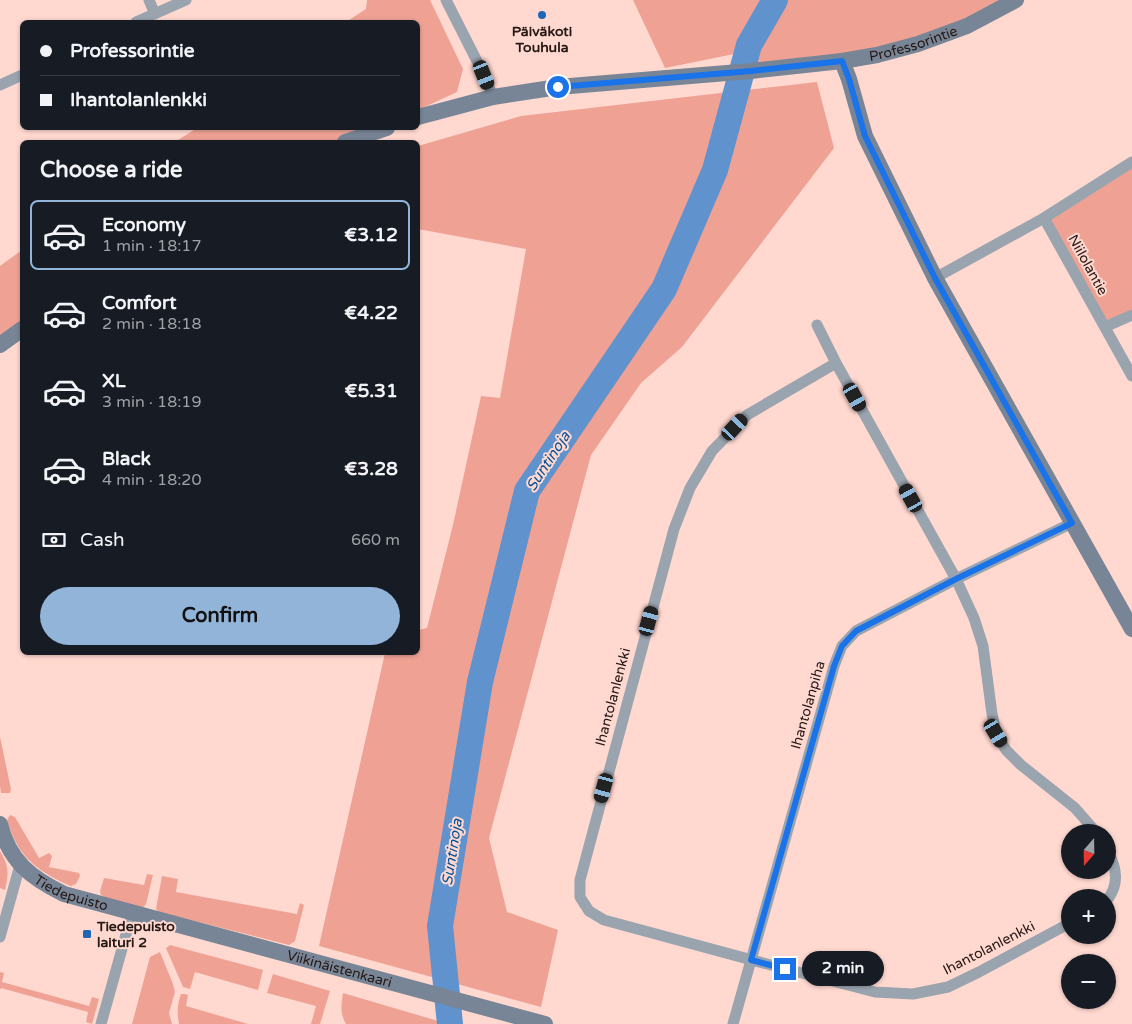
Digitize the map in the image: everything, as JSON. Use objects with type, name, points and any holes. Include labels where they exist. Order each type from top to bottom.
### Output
[{"type":"street","points":[[149,0],[155,14]]},
{"type":"street","points":[[141,20],[186,0]]},
{"type":"street","points":[[446,0],[493,97]]},
{"type":"street","name":"Professorintie","points":[[420,116],[493,97],[558,87],[751,71],[842,61],[877,55],[918,44],[966,26],[1016,0]]},
{"type":"street","points":[[842,61],[865,136],[935,278],[1132,629]]},
{"type":"street","points":[[0,85],[20,76]]},
{"type":"street","points":[[351,140],[381,130]]},
{"type":"street","points":[[935,278],[1044,218],[1132,162]]},
{"type":"street","name":"Niilolantie","points":[[1044,218],[1132,376]]},
{"type":"street","points":[[1105,327],[1132,315]]},
{"type":"street","points":[[817,325],[836,364],[956,579],[974,618],[983,646],[996,733],[1006,750],[1021,765],[1075,808],[1089,824]]},
{"type":"street","points":[[0,345],[20,330]]},
{"type":"street","name":"Ihantolanlenkki","points":[[836,364],[747,415],[712,451],[690,488],[674,529],[580,880],[580,897],[589,911],[604,920],[876,992],[913,994],[948,986],[979,972],[1061,927]]},
{"type":"street","name":"Ihantolanpiha","points":[[733,1024],[834,666],[842,646],[856,631],[956,579],[1072,523]]},
{"type":"street","name":"Tiedepuisto","points":[[0,824],[8,848],[20,865],[32,876],[64,894],[132,913]]},
{"type":"street","name":"Tiedepuisto","points":[[0,937],[20,865]]},
{"type":"street","points":[[101,1024],[132,913]]},
{"type":"street","name":"Viikinäistenkaari","points":[[132,913],[545,1024]]},
{"type":"shaded area","points":[[367,0],[430,0],[463,69],[457,92],[420,109],[420,20],[349,20],[366,9]]},
{"type":"shaded area","points":[[633,0],[768,0],[739,53],[665,68]]},
{"type":"shaded area","points":[[784,0],[1016,0],[918,44],[751,71],[749,45]]},
{"type":"shaded area","points":[[817,82],[834,148],[682,347],[641,383],[591,455],[489,838],[507,912],[558,930],[541,1007],[319,946],[385,655],[420,655],[420,630],[427,628],[453,525],[481,396],[500,398],[526,249],[420,229],[420,145],[521,116]]},
{"type":"shaded area","points":[[194,130],[375,130],[353,140],[178,140]]},
{"type":"shaded area","points":[[1132,162],[1132,315],[1105,327],[1044,218]]},
{"type":"shaded area","points":[[20,251],[20,322],[0,336],[0,266]]},
{"type":"shaded area","points":[[0,737],[11,789],[10,793],[1,793]]},
{"type":"shaded area","points":[[10,815],[15,817],[39,858],[49,853],[52,856],[49,867],[79,873],[80,876],[76,884],[71,886],[56,879],[28,859],[18,846],[12,833],[7,820]]},
{"type":"shaded area","points":[[0,851],[7,870],[5,890],[0,888]]},
{"type":"shaded area","points":[[147,874],[153,875],[146,904],[143,908],[101,895],[100,891],[104,878],[144,885]]},
{"type":"shaded area","points":[[162,876],[178,879],[176,892],[297,914],[300,903],[304,905],[295,941],[289,945],[159,912],[156,909]]},
{"type":"shaded area","points":[[170,945],[263,970],[258,990],[195,972],[190,989],[183,987],[166,948]]},
{"type":"shaded area","points":[[160,952],[175,992],[169,1013],[172,1024],[132,1024],[150,957]]},
{"type":"shaded area","points":[[0,972],[4,973],[2,982],[89,1006],[92,997],[99,999],[92,1024],[86,1022],[88,1012],[1,988],[0,990]]},
{"type":"shaded area","points":[[273,974],[330,991],[320,1024],[311,1024],[316,1006],[267,993]]},
{"type":"shaded area","points":[[343,993],[438,1021],[438,1024],[346,1024],[342,1009]]},
{"type":"shaded area","points":[[181,994],[188,995],[186,1006],[248,1024],[179,1024],[178,1009]]},
{"type":"waterway","name":"Suntinoja","points":[[450,1024],[440,926],[480,682],[527,491],[664,289],[715,170],[749,45],[775,0]]},
{"type":"place","name":"Päiväkoti Touhula","points":[[542,15]]},
{"type":"place","name":"Tiedepuisto laituri 2","points":[[87,934]]},
{"type":"route","points":[[558,87],[751,71],[842,61],[865,136],[935,278],[1072,523],[956,579],[856,631],[842,646],[834,666],[751,960],[785,969]]}]
